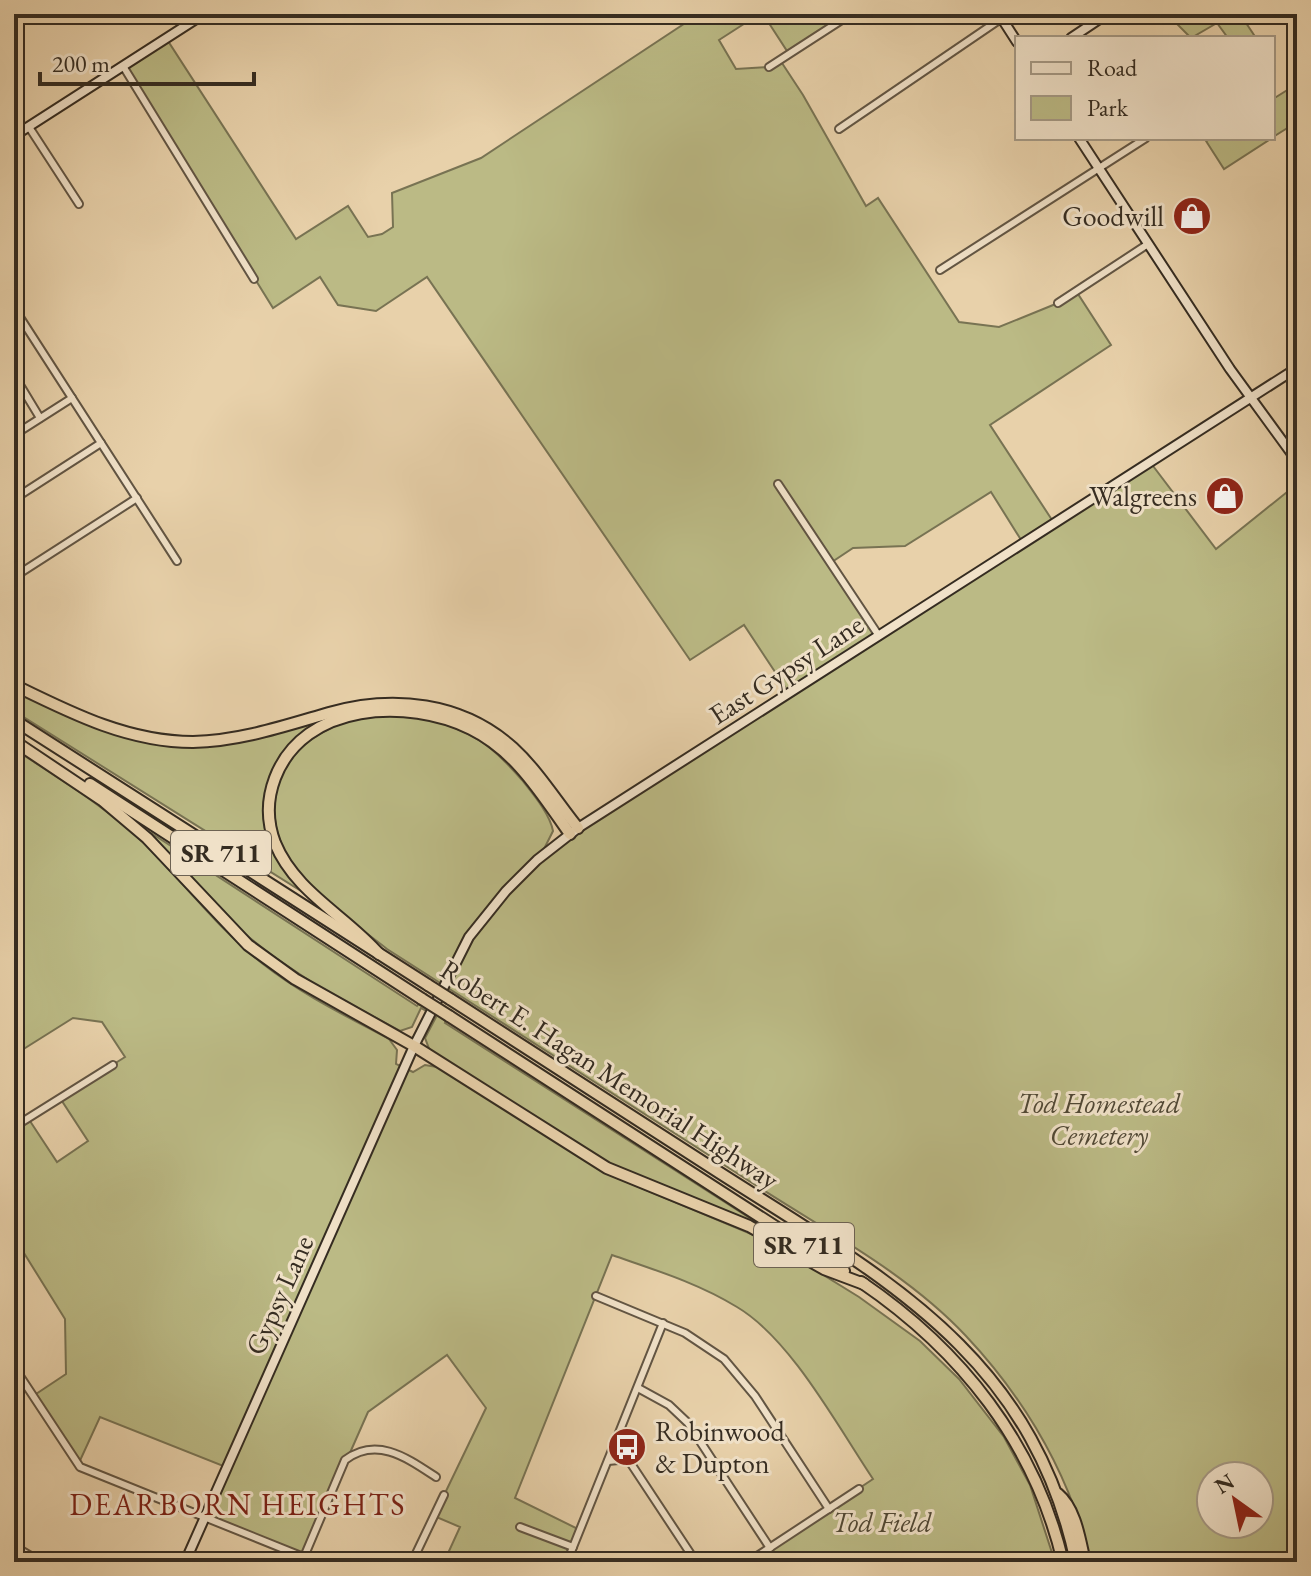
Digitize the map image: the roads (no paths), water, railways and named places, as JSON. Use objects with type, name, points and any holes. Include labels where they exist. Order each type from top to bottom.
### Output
[{"type":"highway","points":[[14,685],[81,717],[126,733],[191,742],[244,737],[360,705],[403,703],[433,708],[463,717],[490,730],[512,747],[527,763],[574,831]]},
{"type":"highway","points":[[379,954],[302,883],[276,845],[271,827],[270,795],[280,767],[298,742],[313,731],[346,717],[388,710],[455,722],[473,730],[508,754],[574,831]]},
{"type":"highway","name":"Robert E. Hagan Memorial Highway","points":[[14,720],[859,1263],[926,1312],[960,1343],[994,1383],[1030,1437],[1056,1493],[1076,1562]]},
{"type":"highway","name":"Robert E. Hagan Memorial Highway","points":[[14,735],[864,1284],[929,1334],[967,1373],[999,1414],[1036,1481],[1063,1562]]},
{"type":"highway","points":[[14,741],[102,800],[147,838],[219,917],[272,963],[311,989],[414,1046],[607,1168],[749,1226],[824,1269],[864,1284]]},
{"type":"highway","points":[[1056,1493],[1065,1500],[1070,1510],[1085,1562]]},
{"type":"main road","points":[[14,136],[204,14]]},
{"type":"main road","points":[[1074,36],[1107,14]]},
{"type":"main road","points":[[1000,16],[1015,39]]},
{"type":"main road","points":[[1080,140],[1250,397],[1297,461]]},
{"type":"main road","points":[[1250,397],[1297,368]]},
{"type":"main road","name":"East Gypsy Lane","points":[[414,1046],[469,937],[506,891],[537,860],[574,831],[1250,397]]},
{"type":"main road","name":"Gypsy Lane","points":[[185,1562],[414,1046]]},
{"type":"street","points":[[769,67],[851,14]]},
{"type":"street","points":[[839,129],[1000,16]]},
{"type":"street","points":[[123,66],[254,279]]},
{"type":"street","points":[[29,127],[79,204]]},
{"type":"street","points":[[940,270],[1143,140]]},
{"type":"street","points":[[1058,303],[1148,244]]},
{"type":"street","points":[[14,308],[177,561]]},
{"type":"street","points":[[14,375],[40,418]]},
{"type":"street","points":[[14,435],[72,398]]},
{"type":"street","points":[[14,499],[101,443]]},
{"type":"street","points":[[778,484],[879,636]]},
{"type":"street","points":[[14,577],[137,498]]},
{"type":"street","points":[[14,1127],[113,1065]]},
{"type":"street","points":[[596,1296],[703,1343],[738,1374],[829,1509]]},
{"type":"street","points":[[567,1562],[663,1323]]},
{"type":"street","points":[[14,1367],[80,1467],[316,1562]]},
{"type":"street","points":[[638,1388],[669,1405],[688,1423],[770,1548]]},
{"type":"street","points":[[616,1441],[696,1562]]},
{"type":"street","points":[[304,1557],[345,1460],[357,1451],[379,1448],[396,1453],[436,1477]]},
{"type":"street","points":[[608,1461],[629,1459]]},
{"type":"street","points":[[748,1562],[859,1489]]},
{"type":"street","points":[[412,1562],[444,1495]]},
{"type":"street","points":[[520,1527],[573,1547]]},
{"type":"street","points":[[14,1546],[41,1562]]},
{"type":"place","name":"Goodwill","points":[[1192,216]]},
{"type":"place","name":"Walgreens","points":[[1225,496]]},
{"type":"place","name":"Robinwood & Dupton","points":[[627,1447]]},
{"type":"district","name":"DEARBORN HEIGHTS","points":[[238,1504]]},
{"type":"park label","name":"Tod Homestead Cemetery","points":[[1099,1119]]},
{"type":"park label","name":"Tod Field","points":[[882,1522]]}]
